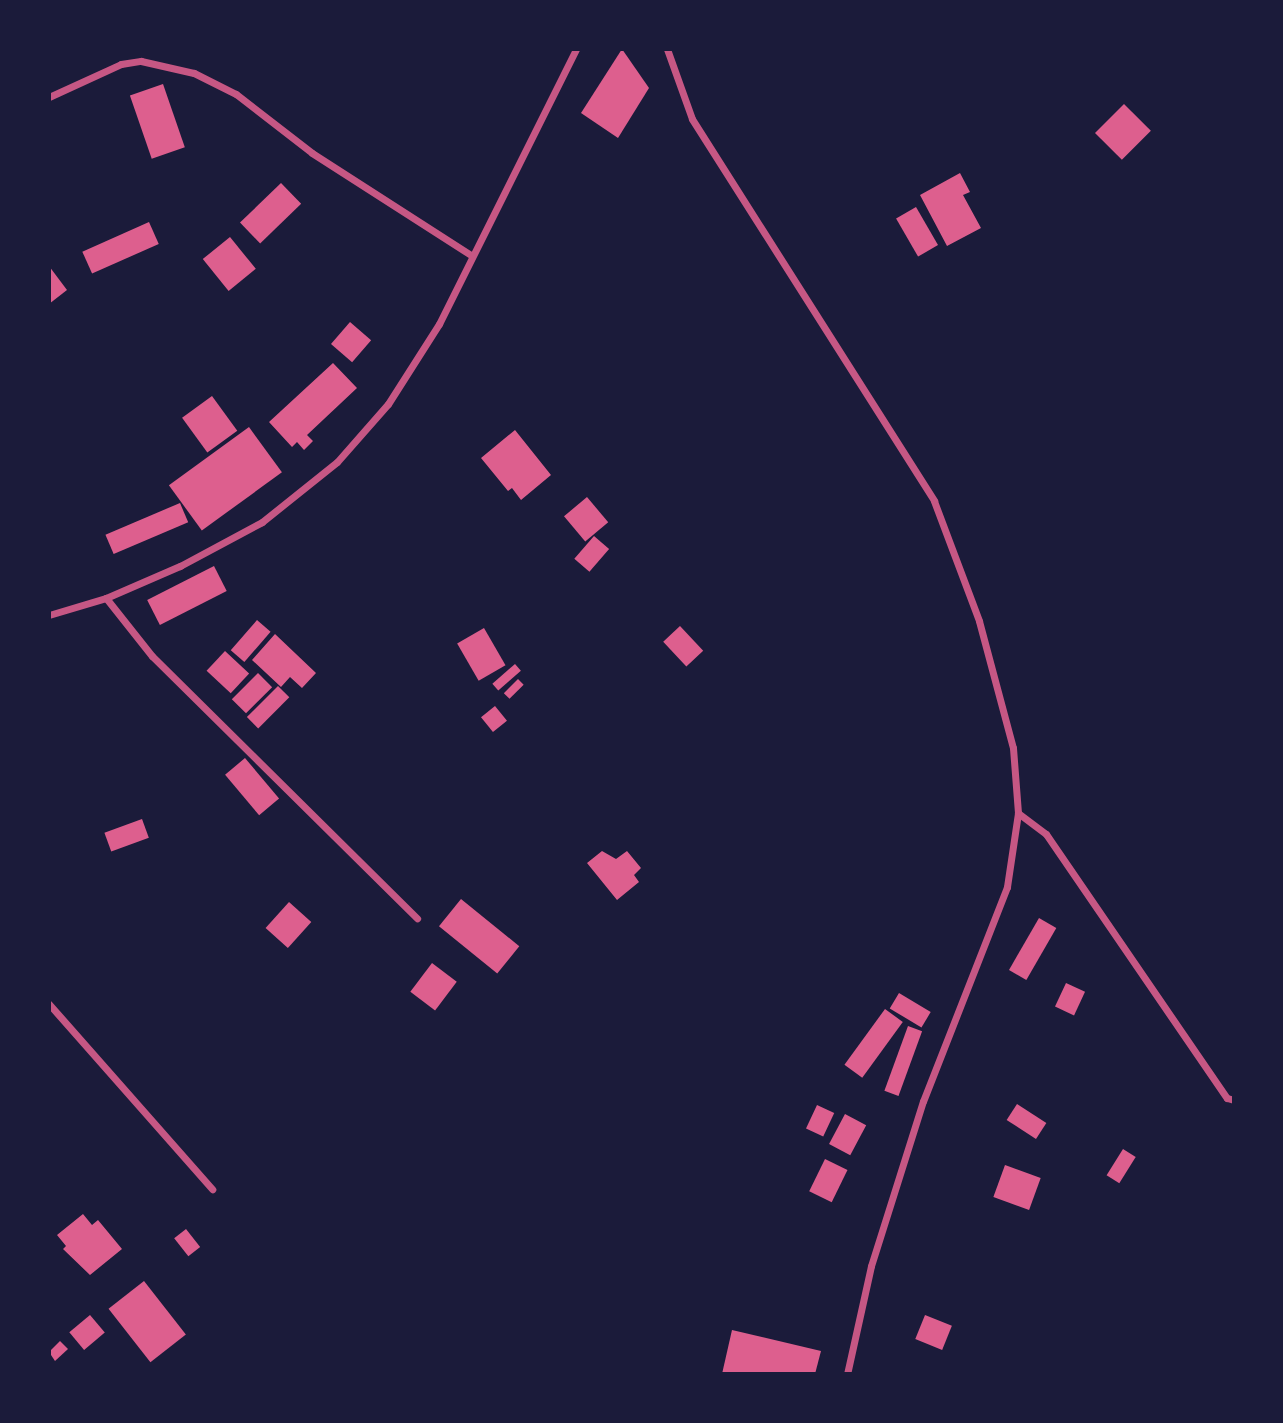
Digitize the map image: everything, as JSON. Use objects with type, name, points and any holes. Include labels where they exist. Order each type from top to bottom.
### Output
[{"type":"street","points":[[49,615],[106,598],[262,522],[337,462],[388,404],[439,324],[471,255],[576,49]]},
{"type":"street","points":[[667,49],[692,119],[934,501],[979,621],[1013,748],[1018,813],[1007,887],[923,1101],[871,1266],[847,1374]]},
{"type":"street","points":[[49,97],[121,64],[141,61],[194,73],[236,94],[312,153],[471,255]]},
{"type":"street","points":[[106,598],[152,656],[417,918]]},
{"type":"street","points":[[1018,813],[1046,834],[1227,1098],[1234,1100]]},
{"type":"street","points":[[49,1004],[212,1189]]},
{"type":"building","points":[[622,49],[649,88],[618,138],[581,113]]},
{"type":"building","points":[[163,84],[185,147],[152,159],[130,95]]},
{"type":"building","points":[[1124,104],[1151,131],[1122,160],[1095,133]]},
{"type":"building","points":[[960,173],[970,192],[963,195],[981,228],[947,246],[920,195]]},
{"type":"building","points":[[281,183],[301,204],[260,243],[240,223]]},
{"type":"building","points":[[916,207],[938,245],[918,257],[896,218]]},
{"type":"building","points":[[149,222],[159,244],[92,274],[82,252]]},
{"type":"building","points":[[230,237],[256,269],[229,291],[203,259]]},
{"type":"building","points":[[49,266],[67,290],[49,304]]},
{"type":"building","points":[[350,322],[371,340],[352,362],[331,344]]},
{"type":"building","points":[[333,363],[357,388],[307,435],[313,441],[304,450],[297,442],[292,447],[269,422]]},
{"type":"building","points":[[212,396],[237,431],[207,453],[182,418]]},
{"type":"building","points":[[249,427],[282,472],[202,530],[169,485]]},
{"type":"building","points":[[515,430],[551,475],[521,500],[512,488],[508,491],[481,458]]},
{"type":"building","points":[[587,497],[608,522],[585,542],[564,516]]},
{"type":"building","points":[[180,503],[188,522],[114,554],[105,535]]},
{"type":"building","points":[[594,536],[609,549],[589,572],[574,559]]},
{"type":"building","points":[[214,566],[227,591],[160,625],[147,600]]},
{"type":"building","points":[[257,620],[271,632],[244,662],[231,650]]},
{"type":"building","points":[[680,626],[703,651],[686,667],[663,642]]},
{"type":"building","points":[[484,628],[506,665],[479,681],[457,644]]},
{"type":"building","points":[[275,634],[316,673],[302,688],[290,677],[281,687],[252,660]]},
{"type":"building","points":[[225,651],[249,674],[231,693],[207,671]]},
{"type":"building","points":[[515,664],[521,671],[498,690],[492,684]]},
{"type":"building","points":[[258,673],[272,687],[246,713],[232,699]]},
{"type":"building","points":[[518,679],[524,685],[510,699],[504,693]]},
{"type":"building","points":[[278,686],[289,697],[258,728],[247,717]]},
{"type":"building","points":[[495,706],[507,721],[493,732],[481,717]]},
{"type":"building","points":[[245,758],[279,799],[259,815],[225,775]]},
{"type":"building","points":[[142,819],[149,838],[111,851],[104,833]]},
{"type":"building","points":[[602,851],[616,859],[627,851],[641,868],[634,875],[639,882],[617,900],[587,863]]},
{"type":"building","points":[[461,899],[519,946],[497,973],[439,926]]},
{"type":"building","points":[[289,902],[311,922],[288,948],[266,928]]},
{"type":"building","points":[[1039,918],[1056,928],[1026,980],[1009,970]]},
{"type":"building","points":[[432,963],[457,982],[435,1010],[410,992]]},
{"type":"building","points":[[1066,983],[1085,992],[1074,1015],[1055,1007]]},
{"type":"building","points":[[899,993],[931,1012],[921,1027],[890,1008]]},
{"type":"building","points":[[885,1009],[903,1022],[862,1078],[844,1065]]},
{"type":"building","points":[[908,1026],[922,1031],[898,1096],[884,1091]]},
{"type":"building","points":[[1017,1104],[1046,1123],[1036,1139],[1007,1120]]},
{"type":"building","points":[[817,1105],[834,1113],[823,1137],[806,1129]]},
{"type":"building","points":[[845,1114],[866,1125],[850,1155],[829,1144]]},
{"type":"building","points":[[1123,1149],[1136,1157],[1119,1183],[1107,1175]]},
{"type":"building","points":[[825,1159],[847,1170],[832,1202],[809,1191]]},
{"type":"building","points":[[1005,1165],[1041,1178],[1029,1210],[993,1197]]},
{"type":"building","points":[[83,1214],[92,1225],[98,1220],[122,1249],[90,1275],[63,1249],[66,1246],[57,1235]]},
{"type":"building","points":[[186,1229],[200,1247],[188,1256],[174,1238]]},
{"type":"building","points":[[144,1281],[186,1335],[150,1362],[109,1309]]},
{"type":"building","points":[[90,1315],[105,1333],[84,1350],[69,1332]]},
{"type":"building","points":[[925,1315],[952,1326],[942,1350],[915,1339]]},
{"type":"building","points":[[732,1330],[821,1351],[815,1374],[722,1374]]},
{"type":"building","points":[[60,1341],[68,1349],[55,1361],[49,1352]]}]
